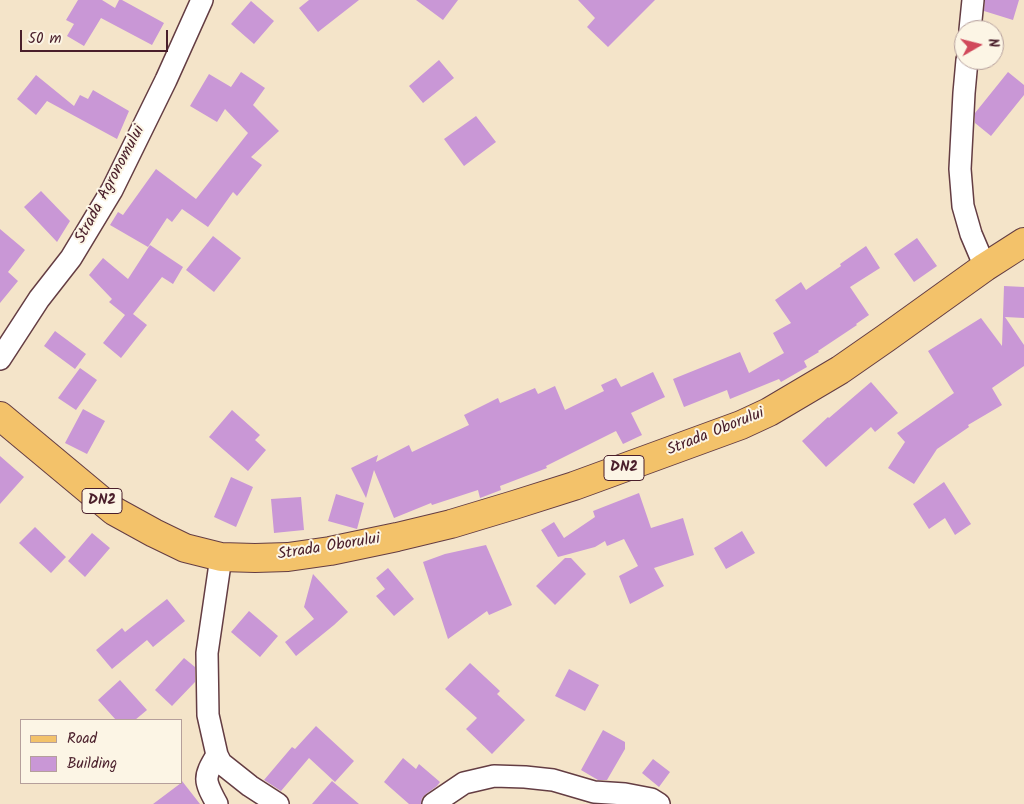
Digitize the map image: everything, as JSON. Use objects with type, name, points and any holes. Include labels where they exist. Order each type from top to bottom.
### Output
[{"type":"main road","name":"Strada Oborului","points":[[0,416],[114,511],[185,548],[221,557],[296,556],[397,537],[451,524],[574,486],[741,425],[769,412],[840,370],[985,267],[1024,242]]},
{"type":"street","name":"Strada Agronomului","points":[[0,359],[39,299],[71,258],[112,190],[166,80],[202,0]]},
{"type":"street","points":[[971,20],[973,0]]},
{"type":"street","points":[[966,70],[960,169],[963,206],[971,234],[985,267]]},
{"type":"street","points":[[221,557],[207,653],[208,715],[217,754],[221,763],[250,786],[278,804]]},
{"type":"street","points":[[217,754],[207,771],[207,785],[217,804]]},
{"type":"street","points":[[432,804],[464,783],[494,776],[553,780],[594,792],[625,794],[651,799],[659,804]]},
{"type":"building","points":[[78,0],[102,0],[115,8],[119,0],[122,0],[164,23],[152,45],[101,18],[84,46],[67,36],[74,24],[66,20]]},
{"type":"building","points":[[309,0],[359,0],[318,32],[299,8]]},
{"type":"building","points":[[416,0],[458,0],[443,20]]},
{"type":"building","points":[[578,0],[655,0],[608,47],[587,27],[595,18]]},
{"type":"building","points":[[985,0],[1019,0],[1013,20],[984,11]]},
{"type":"building","points":[[251,1],[274,21],[254,44],[231,24]]},
{"type":"building","points":[[439,60],[454,78],[423,103],[409,86]]},
{"type":"building","points":[[241,72],[265,88],[253,105],[279,131],[251,157],[262,165],[237,196],[233,192],[208,227],[182,209],[172,222],[167,218],[148,247],[110,225],[118,212],[123,215],[156,169],[196,199],[248,133],[225,109],[217,122],[190,106],[209,74],[231,87]]},
{"type":"building","points":[[1008,72],[1024,85],[1024,95],[991,136],[975,123],[975,113]]},
{"type":"building","points":[[36,75],[74,106],[80,95],[88,99],[93,90],[129,111],[117,139],[47,101],[36,115],[17,99]]},
{"type":"building","points":[[476,116],[496,142],[464,166],[444,139]]},
{"type":"building","points":[[41,191],[70,221],[57,242],[24,207]]},
{"type":"building","points":[[0,229],[25,250],[8,272],[18,281],[0,303]]},
{"type":"building","points":[[213,236],[241,258],[214,292],[186,270]]},
{"type":"building","points":[[917,238],[937,266],[914,282],[894,254]]},
{"type":"building","points":[[150,245],[183,267],[173,284],[162,277],[133,314],[147,325],[121,358],[103,343],[125,315],[109,302],[112,299],[89,275],[103,258],[128,279]]},
{"type":"building","points":[[866,246],[880,268],[850,287],[869,315],[804,361],[807,367],[781,382],[779,379],[730,399],[727,390],[684,407],[673,379],[740,352],[749,373],[784,353],[773,333],[791,323],[775,300],[801,282],[806,290]]},
{"type":"building","points":[[1004,286],[1024,287],[1024,318],[1005,317],[1024,345],[1024,366],[992,388],[1002,405],[968,425],[969,427],[937,449],[914,484],[888,468],[905,442],[897,433],[954,393],[928,351],[981,318],[1002,346]]},
{"type":"building","points":[[55,331],[86,354],[75,369],[44,346]]},
{"type":"building","points":[[80,368],[97,380],[76,410],[58,398]]},
{"type":"building","points":[[653,372],[665,397],[631,413],[642,435],[623,444],[616,431],[546,466],[547,468],[500,486],[501,490],[480,498],[478,490],[432,505],[431,503],[394,518],[374,470],[366,498],[351,468],[378,455],[376,462],[409,445],[412,452],[469,425],[464,415],[498,398],[500,403],[535,388],[538,394],[555,386],[565,410],[604,391],[601,385],[616,378],[621,387]]},
{"type":"building","points":[[871,382],[898,413],[875,432],[871,427],[826,467],[802,441]]},
{"type":"building","points":[[83,409],[105,421],[87,454],[65,443]]},
{"type":"building","points":[[232,410],[260,435],[255,440],[266,450],[248,471],[209,437]]},
{"type":"building","points":[[0,456],[24,477],[0,504]]},
{"type":"building","points":[[231,477],[253,487],[236,527],[214,517]]},
{"type":"building","points":[[944,482],[971,524],[955,535],[945,518],[929,529],[913,504]]},
{"type":"building","points":[[639,493],[651,528],[683,518],[694,555],[654,568],[664,586],[630,604],[619,576],[638,566],[624,539],[607,546],[605,541],[595,547],[558,557],[541,530],[554,522],[564,538],[595,517],[593,511]]},
{"type":"building","points":[[336,494],[364,503],[357,529],[328,521]]},
{"type":"building","points":[[301,497],[304,530],[274,533],[271,499]]},
{"type":"building","points":[[35,527],[66,557],[51,573],[19,543]]},
{"type":"building","points":[[742,531],[755,553],[726,569],[714,548]]},
{"type":"building","points":[[92,533],[110,548],[85,577],[68,561]]},
{"type":"building","points":[[486,545],[512,605],[489,615],[487,611],[448,639],[423,562],[445,554]]},
{"type":"building","points":[[565,558],[571,558],[586,574],[555,605],[536,586]]},
{"type":"building","points":[[388,568],[414,599],[394,616],[376,596],[385,589],[376,578]]},
{"type":"building","points":[[313,574],[348,612],[296,656],[285,642],[314,619],[304,607]]},
{"type":"building","points":[[167,599],[185,621],[153,647],[147,640],[112,669],[96,650],[122,628],[125,632]]},
{"type":"building","points":[[249,611],[278,636],[260,657],[231,632]]},
{"type":"building","points":[[184,658],[195,667],[195,682],[172,706],[155,690]]},
{"type":"building","points":[[470,663],[500,691],[497,694],[525,720],[492,754],[466,729],[477,718],[445,689]]},
{"type":"building","points":[[569,669],[599,685],[585,711],[555,696]]},
{"type":"building","points":[[120,680],[147,710],[136,719],[115,719],[98,700]]},
{"type":"building","points":[[316,726],[354,761],[335,782],[309,758],[281,791],[264,780],[292,747],[295,749]]},
{"type":"building","points":[[603,730],[625,742],[625,749],[607,780],[598,780],[581,770]]},
{"type":"building","points":[[403,758],[416,769],[419,764],[440,782],[422,798],[421,804],[409,804],[384,782]]},
{"type":"building","points":[[653,759],[670,772],[659,787],[642,773]]},
{"type":"building","points":[[182,781],[200,804],[153,804],[182,784]]},
{"type":"building","points":[[332,781],[359,804],[312,804]]}]
